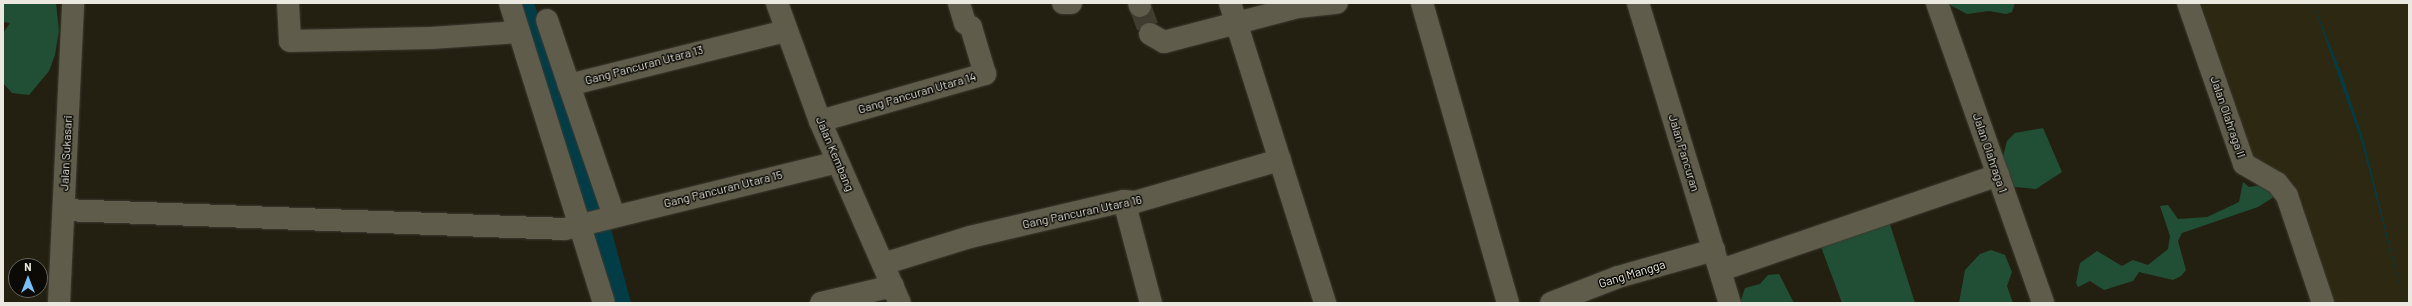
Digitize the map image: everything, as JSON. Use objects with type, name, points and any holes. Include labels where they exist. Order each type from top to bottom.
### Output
[{"type":"street","name":"Jalan Sukasari","points":[[59,303],[73,3]]},
{"type":"street","points":[[288,3],[290,41],[431,38],[519,32]]},
{"type":"street","points":[[510,3],[528,62],[583,224],[604,303]]},
{"type":"street","name":"Jalan Kembang","points":[[777,3],[820,121],[897,295]]},
{"type":"street","name":"Gang Pancuran Utara 14","points":[[820,121],[985,74],[971,27],[965,23],[959,3]]},
{"type":"street","points":[[1063,3],[1071,3]]},
{"type":"street","points":[[1150,34],[1164,42],[1233,13],[1337,3]]},
{"type":"street","points":[[1422,3],[1508,303]]},
{"type":"street","name":"Jalan Pancuran","points":[[1638,3],[1730,303]]},
{"type":"street","name":"Jalan Olahraga 1","points":[[1937,3],[2043,303]]},
{"type":"street","name":"Jalan Olahraga II","points":[[2188,3],[2244,164],[2277,183],[2287,196],[2323,303]]},
{"type":"street","points":[[1233,13],[1264,102],[1264,114],[1325,303]]},
{"type":"street","name":"Gang Pancuran Utara 13","points":[[547,20],[569,85],[786,31]]},
{"type":"street","points":[[528,62],[558,53]]},
{"type":"street","points":[[569,85],[611,216]]},
{"type":"street","name":"Gang Pancuran Utara 16","points":[[883,264],[970,237],[1124,201],[1136,202],[1280,160]]},
{"type":"street","name":"Gang Pancuran Utara 15","points":[[64,210],[565,229],[611,216],[838,162]]},
{"type":"street","name":"Gang Mangga","points":[[1551,303],[1618,277],[1718,260],[1998,175]]},
{"type":"street","points":[[1124,201],[1151,303]]},
{"type":"street","points":[[821,303],[897,295]]},
{"type":"shaded area","points":[[2201,3],[2409,3],[2409,303],[2334,303],[2294,192],[2250,154]]},
{"type":"green space","points":[[3,3],[56,3],[59,30],[55,55],[49,71],[29,95],[12,93],[3,83],[3,33],[10,23],[3,22]]},
{"type":"green space","points":[[1946,3],[2015,3],[2012,12],[2006,14],[1989,11],[1967,14]]},
{"type":"green space","points":[[2043,128],[2062,172],[2036,189],[2014,187],[2003,157],[2007,141],[2015,133]]},
{"type":"green space","points":[[2243,182],[2249,187],[2261,185],[2277,195],[2258,207],[2182,233],[2178,241],[2186,270],[2181,276],[2173,280],[2139,272],[2133,281],[2104,290],[2090,281],[2078,287],[2076,283],[2080,263],[2097,251],[2122,266],[2133,260],[2148,265],[2168,249],[2170,236],[2160,206],[2168,205],[2178,219],[2207,217],[2239,202]]},
{"type":"green space","points":[[1889,221],[1915,303],[1842,303],[1820,244]]},
{"type":"green space","points":[[1991,250],[2005,255],[2012,272],[2007,286],[2013,303],[1959,303],[1965,270],[1980,254]]},
{"type":"green space","points":[[1779,274],[1794,303],[1740,303],[1745,288],[1760,284],[1768,275]]},
{"type":"water","points":[[513,3],[534,3],[606,210],[631,303],[611,303]]},
{"type":"water","points":[[2313,3],[2342,75],[2364,142],[2404,303],[2362,143]]},
{"type":"tunnel","points":[[1140,6],[1150,34]]}]
